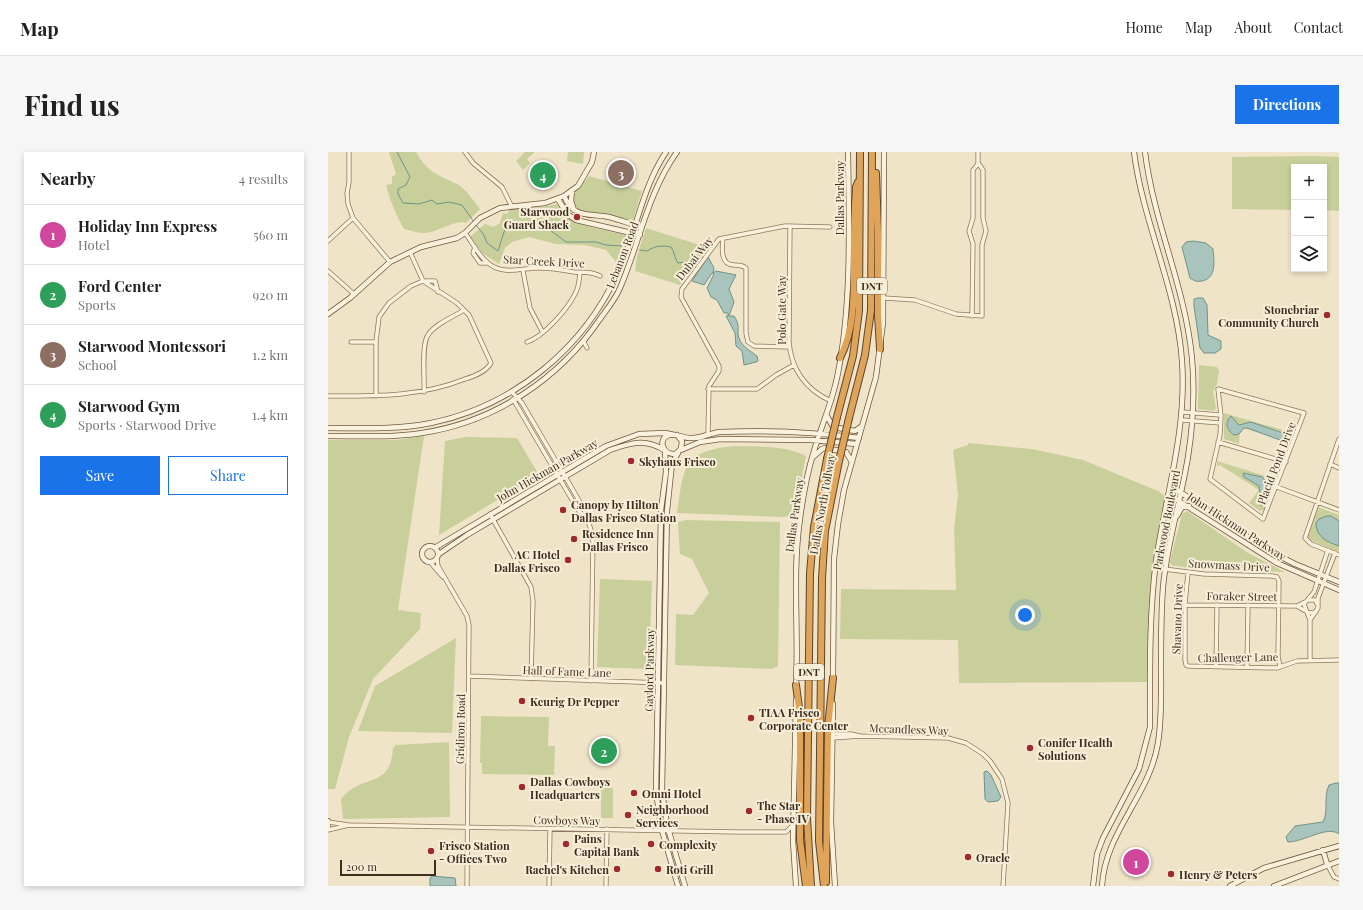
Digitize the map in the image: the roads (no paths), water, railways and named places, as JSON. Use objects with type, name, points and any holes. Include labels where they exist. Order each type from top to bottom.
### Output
[{"type":"highway","name":"Dallas North Tollway","points":[[811,886],[807,826],[810,573],[814,527],[827,459],[853,356],[859,311],[860,152]]},
{"type":"highway","points":[[872,152],[876,167],[878,315],[880,349]]},
{"type":"highway","name":"Dallas North Tollway","points":[[825,886],[821,864],[819,833],[822,578],[826,531],[839,461],[866,355],[871,310],[872,152]]},
{"type":"highway","points":[[840,358],[843,352],[852,314],[856,187],[860,174]]},
{"type":"highway","points":[[825,886],[827,858],[828,727],[833,678]]},
{"type":"highway","points":[[796,685],[800,715],[800,840],[806,886]]},
{"type":"main road","points":[[328,314],[354,294],[366,281],[390,262],[410,252],[447,241],[465,233],[480,218],[500,208],[511,205],[545,203],[564,196],[578,186],[588,170],[594,152]]},
{"type":"main road","name":"Lebanon Road","points":[[328,428],[392,428],[430,423],[470,412],[512,392],[531,380],[567,347],[590,322],[612,285],[623,262],[652,178],[666,152]]},
{"type":"main road","name":"Lebanon Road","points":[[328,436],[388,436],[423,433],[445,429],[482,417],[514,401],[556,370],[584,342],[619,290],[659,184],[677,152]]},
{"type":"main road","name":"Dallas Parkway","points":[[796,886],[793,841],[797,557],[800,520],[812,458],[831,401],[840,358],[847,303],[848,152]]},
{"type":"main road","points":[[835,886],[831,822],[836,543],[841,503],[876,377],[880,349],[884,298],[884,152]]},
{"type":"main road","name":"Parkwood Boulevard","points":[[1093,886],[1097,854],[1103,838],[1139,769],[1150,727],[1150,689],[1156,568],[1182,420],[1182,360],[1171,298],[1140,194],[1134,152]]},
{"type":"main road","name":"Parkwood Boulevard","points":[[1102,886],[1105,866],[1112,842],[1149,774],[1158,743],[1161,688],[1162,614],[1166,569],[1180,491],[1188,459],[1193,420],[1192,359],[1187,316],[1152,194],[1145,152]]},
{"type":"main road","points":[[572,190],[571,201],[574,210]]},
{"type":"main road","points":[[564,196],[567,203],[574,210],[586,216],[609,218],[642,227]]},
{"type":"main road","points":[[558,199],[561,206],[576,220],[640,235]]},
{"type":"main road","points":[[570,215],[574,210]]},
{"type":"main road","points":[[584,223],[586,216]]},
{"type":"main road","points":[[1154,242],[1164,239]]},
{"type":"main road","points":[[612,285],[619,290]]},
{"type":"main road","points":[[1171,298],[1181,295]]},
{"type":"main road","points":[[567,347],[573,353]]},
{"type":"main road","points":[[1182,360],[1192,359]]},
{"type":"main road","points":[[827,414],[833,427],[855,431],[863,425]]},
{"type":"main road","name":"John Hickman Parkway","points":[[436,547],[556,474],[606,446],[627,437],[657,432],[690,438],[708,434],[750,433],[820,434],[859,438]]},
{"type":"main road","points":[[750,433],[750,439]]},
{"type":"main road","points":[[679,452],[682,442],[676,435],[670,435],[665,438],[662,443],[665,451],[672,454],[679,452],[697,443],[711,439],[818,440],[857,444]]},
{"type":"main road","name":"John Hickman Parkway","points":[[438,556],[493,519],[610,450],[631,442],[648,443],[665,451]]},
{"type":"main road","points":[[812,458],[825,448],[846,452],[852,462]]},
{"type":"main road","name":"Gaylord Parkway","points":[[665,451],[666,472],[662,501],[660,566],[656,783],[657,806],[662,830],[678,886]]},
{"type":"main road","name":"Gaylord Parkway","points":[[679,452],[672,464],[668,502],[662,755],[663,799],[668,830],[685,886]]},
{"type":"main road","name":"John Hickman Parkway","points":[[1171,486],[1266,548],[1325,577],[1339,582]]},
{"type":"main road","name":"John Hickman Parkway","points":[[1169,495],[1179,499],[1237,539],[1277,563],[1317,582],[1339,590]]},
{"type":"main road","points":[[662,501],[668,502]]},
{"type":"main road","points":[[1174,525],[1181,509],[1189,506]]},
{"type":"main road","points":[[428,546],[436,547],[438,556],[430,562],[423,558],[423,551],[428,546]]},
{"type":"main road","points":[[660,566],[666,566]]},
{"type":"main road","points":[[1150,689],[1161,688]]},
{"type":"main road","points":[[656,754],[662,755]]},
{"type":"main road","points":[[1139,769],[1149,774]]},
{"type":"main road","points":[[656,783],[658,785],[660,796],[663,799]]},
{"type":"main road","points":[[328,821],[328,829]]},
{"type":"main road","points":[[1103,838],[1112,842]]},
{"type":"main road","points":[[1230,886],[1264,868],[1339,846]]},
{"type":"main road","points":[[1323,850],[1327,864]]},
{"type":"main road","points":[[1274,886],[1327,864],[1339,861]]},
{"type":"main road","points":[[676,878],[682,876]]},
{"type":"street","points":[[349,152],[349,182],[347,193],[348,204],[353,218],[390,262]]},
{"type":"street","points":[[465,152],[473,163],[502,187],[511,205]]},
{"type":"street","points":[[884,298],[915,300],[948,312],[982,316],[982,248],[986,232],[983,214],[983,170],[978,163],[978,152]]},
{"type":"street","points":[[972,316],[973,248],[969,230],[973,214],[973,170],[978,163]]},
{"type":"street","points":[[973,214],[983,214]]},
{"type":"street","points":[[328,241],[353,218]]},
{"type":"street","name":"Dubai Way","points":[[708,389],[710,382],[719,371],[719,366],[680,293],[715,243],[723,238],[790,226],[830,227]]},
{"type":"street","name":"Polo Gate Way","points":[[790,226],[789,347],[794,365],[799,375],[810,388],[831,401]]},
{"type":"street","name":"Star Creek Drive","points":[[465,233],[487,262],[505,270],[539,268],[580,273],[593,272],[600,276]]},
{"type":"street","points":[[723,238],[723,256],[726,262],[730,265],[743,266],[746,268],[746,333],[748,342],[754,346],[789,347]]},
{"type":"street","name":"Star Creek Drive","points":[[475,247],[472,253],[474,257],[480,263],[487,262]]},
{"type":"street","points":[[973,248],[982,248]]},
{"type":"street","points":[[328,396],[376,396],[424,392],[467,379],[486,370],[491,363],[473,322],[464,310],[423,281],[410,252]]},
{"type":"street","points":[[523,270],[530,308],[534,320],[542,331]]},
{"type":"street","points":[[328,271],[354,294]]},
{"type":"street","points":[[527,342],[539,337],[542,331],[560,315],[576,294],[579,285],[580,273]]},
{"type":"street","points":[[376,396],[376,342],[378,321],[383,310],[401,293],[423,281],[435,281],[438,292]]},
{"type":"street","points":[[972,302],[977,303],[982,301]]},
{"type":"street","points":[[424,392],[425,346],[428,335],[464,310]]},
{"type":"street","points":[[351,342],[376,342]]},
{"type":"street","points":[[584,342],[587,348]]},
{"type":"street","points":[[708,434],[708,389],[758,389],[776,374],[794,365]]},
{"type":"street","name":"Placid Pond Drive","points":[[1218,442],[1210,479],[1264,519],[1304,413],[1218,389],[1220,415]]},
{"type":"street","points":[[512,392],[518,398],[584,509],[593,536],[591,681]]},
{"type":"street","points":[[512,392],[514,401],[556,474],[578,510],[586,518]]},
{"type":"street","points":[[1182,412],[1220,415],[1218,442],[1286,462]]},
{"type":"street","points":[[1182,420],[1220,422]]},
{"type":"street","points":[[1310,620],[1316,612],[1322,584],[1337,554],[1311,544],[1304,538],[1339,439]]},
{"type":"street","points":[[1330,464],[1339,468]]},
{"type":"street","points":[[1277,487],[1339,510]]},
{"type":"street","points":[[490,514],[531,587],[533,601],[531,679]]},
{"type":"street","points":[[1310,659],[1310,620],[1304,606],[1313,593],[1328,550]]},
{"type":"street","name":"Gridiron Road","points":[[438,556],[438,566],[467,616],[469,625],[467,886]]},
{"type":"street","name":"Gridiron Road","points":[[430,562],[445,579]]},
{"type":"street","name":"Snowmass Drive","points":[[1156,568],[1188,573],[1277,577],[1279,606]]},
{"type":"street","name":"Shavano Drive","points":[[1186,665],[1185,605],[1188,573]]},
{"type":"street","points":[[1307,601],[1313,600],[1318,605]]},
{"type":"street","name":"Foraker Street","points":[[1185,605],[1297,606],[1307,601]]},
{"type":"street","points":[[1216,667],[1217,605]]},
{"type":"street","points":[[1247,667],[1248,606]]},
{"type":"street","points":[[1279,606],[1278,656],[1280,667]]},
{"type":"street","name":"Foraker Street","points":[[1297,606],[1310,613],[1316,612]]},
{"type":"street","name":"Challenger Lane","points":[[1186,665],[1216,667],[1280,667],[1297,661],[1310,659],[1339,660]]},
{"type":"street","name":"Hall of Fame Lane","points":[[469,676],[664,683]]},
{"type":"street","name":"Mccandless Way","points":[[833,736],[948,738],[974,747],[990,761],[1004,784],[1008,803],[1003,886]]},
{"type":"street","name":"Cowboys Way","points":[[328,821],[348,825],[786,832]]},
{"type":"street","points":[[793,841],[786,832],[794,824]]},
{"type":"street","name":"Cowboys Way","points":[[328,829],[348,825]]},
{"type":"street","points":[[549,886],[550,829]]},
{"type":"street","points":[[606,886],[607,830]]},
{"type":"street","points":[[1327,864],[1334,877],[1339,879]]},
{"type":"water","points":[[1193,241],[1206,243],[1213,249],[1214,268],[1210,276],[1202,281],[1196,281],[1190,278],[1182,247],[1186,242]]},
{"type":"water","points":[[708,257],[714,268],[713,273],[716,271],[736,275],[729,289],[734,302],[729,316],[734,316],[736,318],[740,341],[757,356],[758,361],[756,362],[744,365],[742,351],[736,346],[735,333],[726,316],[728,316],[728,313],[724,313],[717,300],[711,297],[707,288],[714,274],[712,273],[704,285],[692,281]]},
{"type":"water","points":[[1203,298],[1207,305],[1208,335],[1221,341],[1221,349],[1215,353],[1204,353],[1200,348],[1194,306],[1194,299]]},
{"type":"water","points":[[1231,416],[1239,425],[1251,422],[1283,433],[1286,438],[1280,440],[1247,428],[1244,428],[1239,434],[1234,435],[1227,426]]},
{"type":"water","points":[[1243,473],[1262,477],[1268,483],[1264,503],[1261,506],[1259,486],[1244,477]]},
{"type":"water","points":[[1331,516],[1339,521],[1339,546],[1326,541],[1316,528],[1316,523],[1319,519]]},
{"type":"water","points":[[987,771],[991,775],[1001,797],[998,801],[988,802],[985,799],[984,772]]},
{"type":"water","points":[[1339,783],[1339,834],[1328,831],[1288,842],[1286,837],[1295,826],[1323,822],[1326,813],[1327,790],[1329,785]]},
{"type":"water","points":[[432,876],[455,878],[456,886],[430,886],[430,878]]},
{"type":"waterway","points":[[397,152],[410,177],[406,185],[398,189],[398,194],[403,203],[419,204],[432,200],[437,204],[449,202],[462,205],[474,222]]},
{"type":"waterway","points":[[476,225],[484,235],[487,243],[498,251],[505,229],[512,225],[540,226],[550,230],[566,242],[596,242],[606,245],[622,246]]},
{"type":"waterway","points":[[640,250],[647,251],[661,246],[671,247],[678,263],[685,262],[695,265]]},
{"type":"place","name":"Starwood Montessori","points":[[621,173]]},
{"type":"place","name":"Starwood Gym","points":[[543,175]]},
{"type":"place","name":"Starwood Guard Shack","points":[[577,217]]},
{"type":"place","name":"Stonebriar Community Church","points":[[1327,315]]},
{"type":"place","name":"Skyhaus Frisco","points":[[631,461]]},
{"type":"place","name":"Canopy by Hilton Dallas Frisco Station","points":[[563,510]]},
{"type":"place","name":"Residence Inn Dallas Frisco","points":[[574,539]]},
{"type":"place","name":"AC Hotel Dallas Frisco","points":[[568,560]]},
{"type":"place","name":"Keurig Dr Pepper","points":[[522,701]]},
{"type":"place","name":"TIAA Frisco Corporate Center","points":[[751,718]]},
{"type":"place","name":"Conifer Health Solutions","points":[[1030,748]]},
{"type":"place","name":"Ford Center","points":[[604,751]]},
{"type":"place","name":"Dallas Cowboys Headquarters","points":[[522,787]]},
{"type":"place","name":"Omni Hotel","points":[[634,793]]},
{"type":"place","name":"The Star - Phase IV","points":[[749,811]]},
{"type":"place","name":"Neighborhood Services","points":[[628,815]]},
{"type":"place","name":"Pains Capital Bank","points":[[566,844]]},
{"type":"place","name":"Complexity","points":[[651,844]]},
{"type":"place","name":"Frisco Station - Offices Two","points":[[431,851]]},
{"type":"place","name":"Oracle","points":[[968,857]]},
{"type":"place","name":"Holiday Inn Express","points":[[1136,862]]},
{"type":"place","name":"Rachel's Kitchen","points":[[617,869]]},
{"type":"place","name":"Roti Grill","points":[[658,869]]},
{"type":"place","name":"Henry & Peters","points":[[1171,874]]}]
